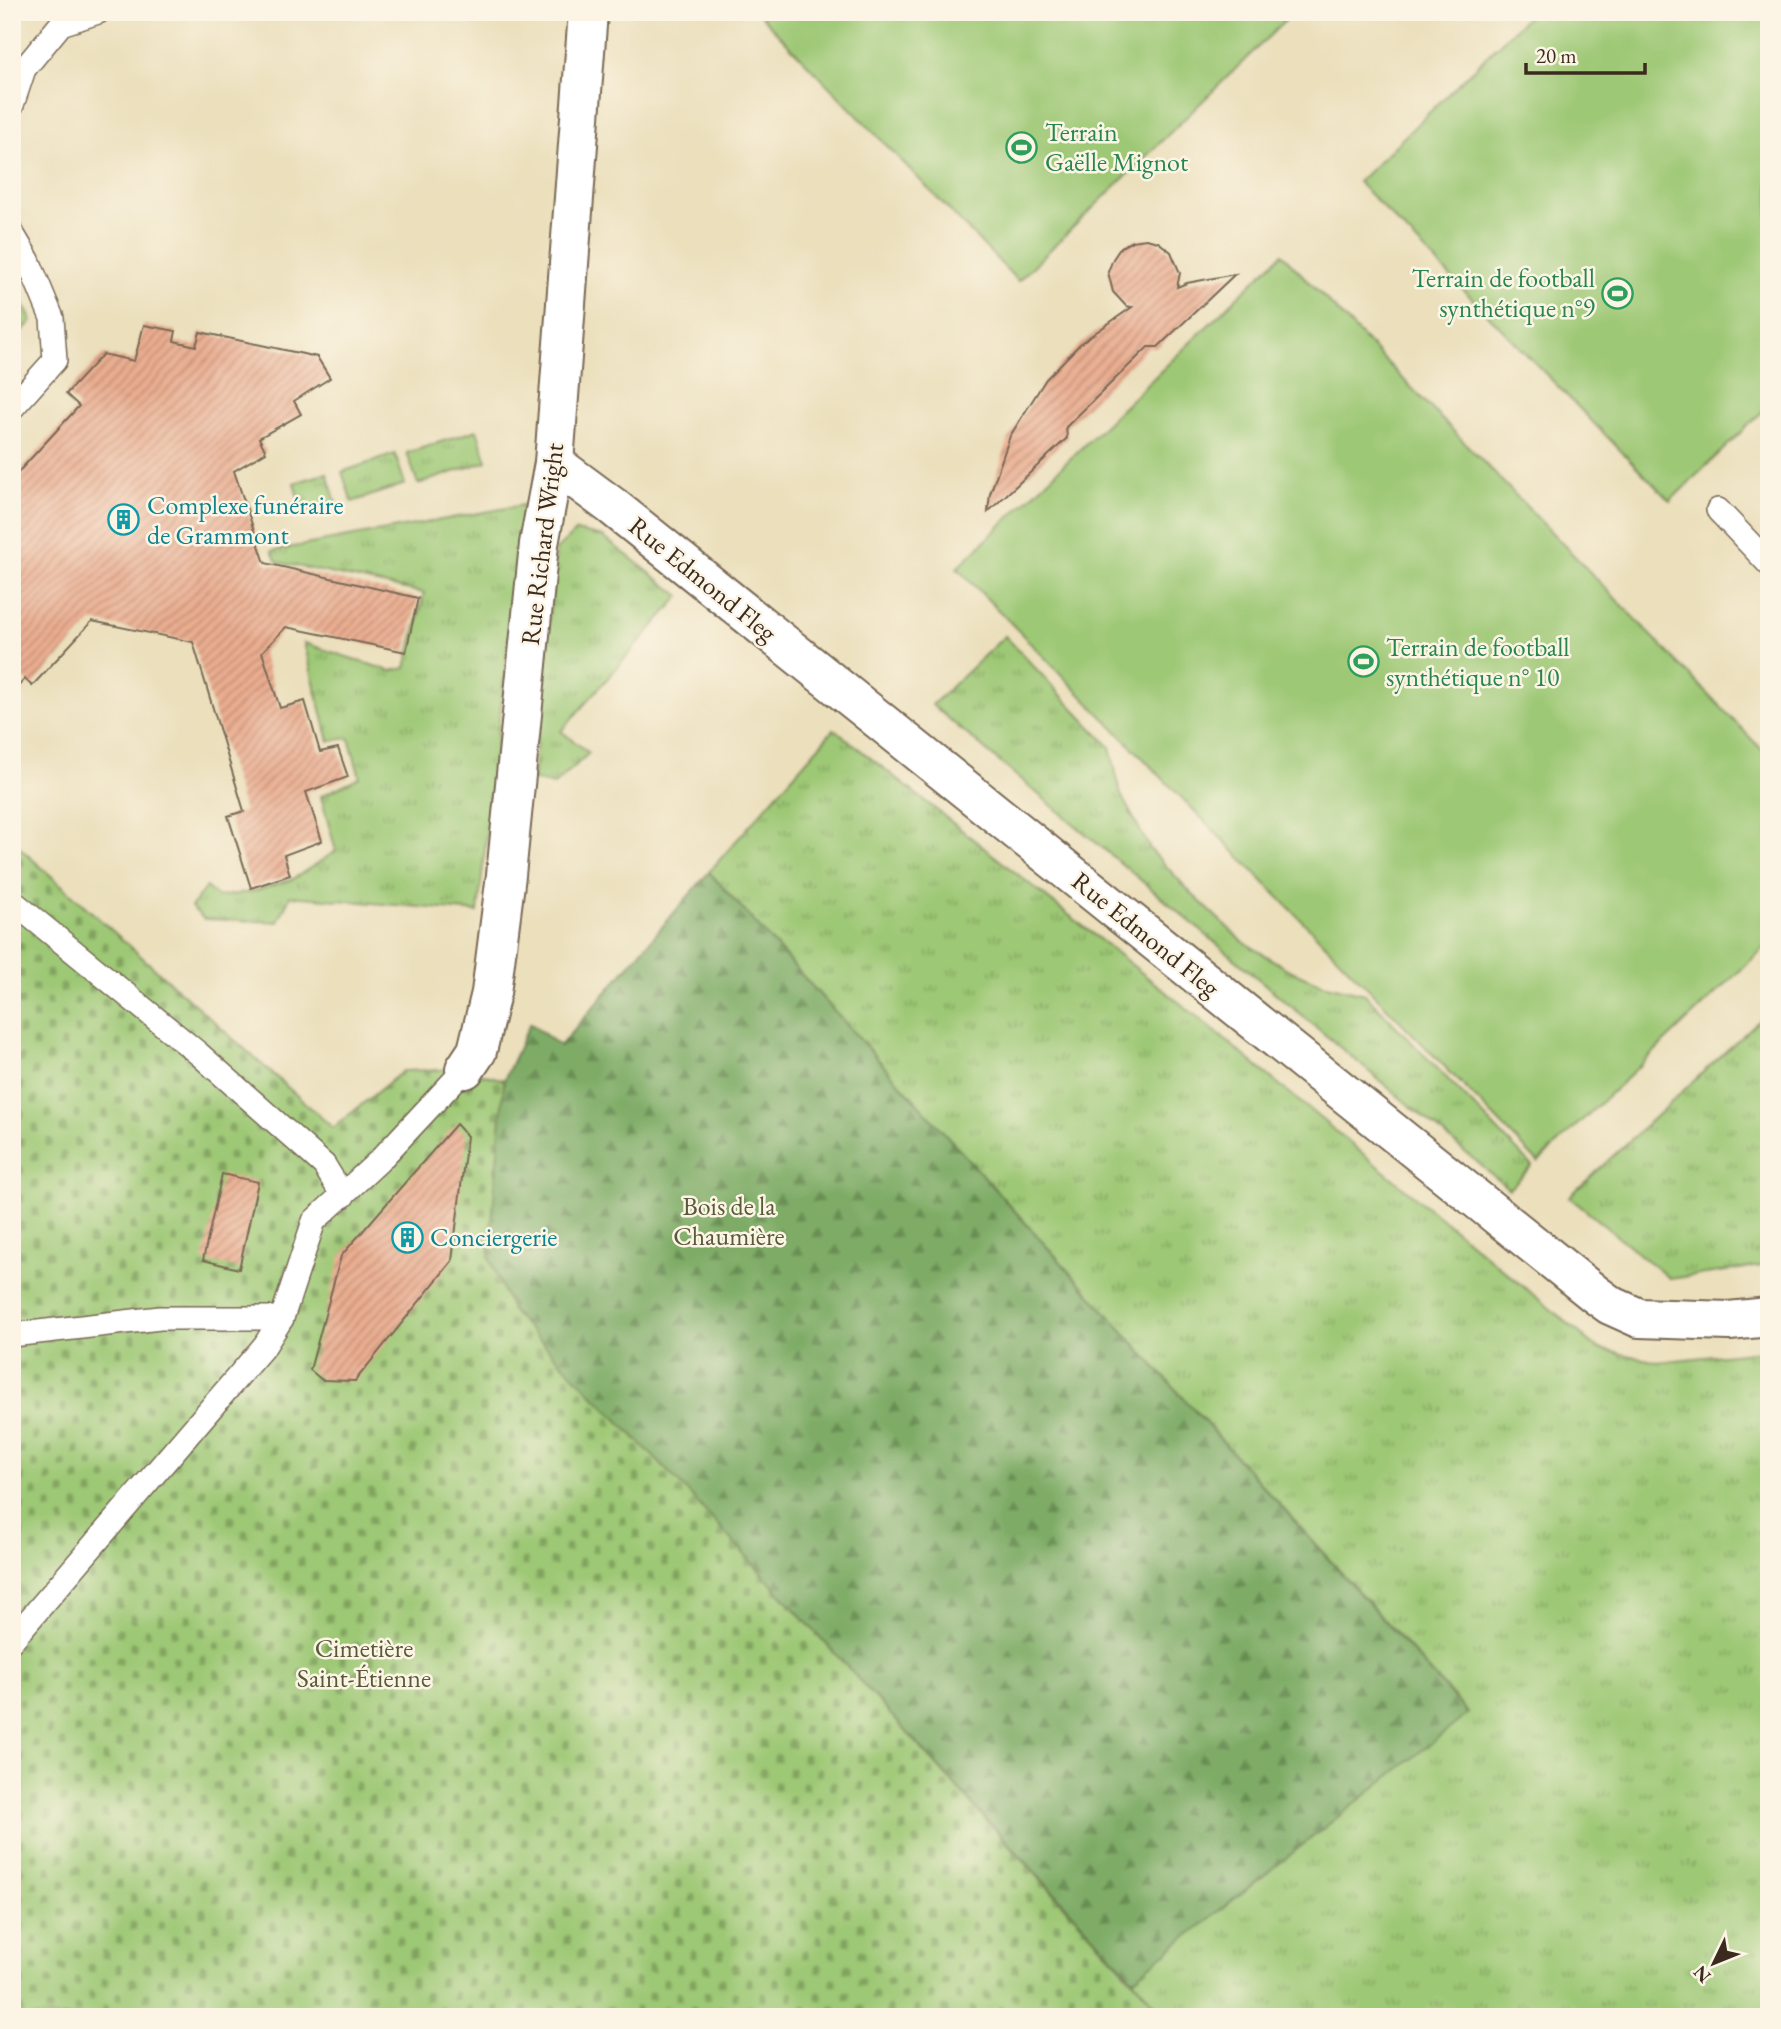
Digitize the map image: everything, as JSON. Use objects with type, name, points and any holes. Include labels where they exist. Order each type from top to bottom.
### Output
[{"type":"street","name":"Rue Richard Wright","points":[[465,1069],[477,1051],[493,983],[538,544],[554,463],[589,12]]},
{"type":"street","name":"Rue Edmond Fleg","points":[[554,463],[612,506],[1594,1294],[1639,1318],[1729,1321],[1769,1317]]},
{"type":"lane","points":[[12,105],[24,69],[61,24],[98,12]]},
{"type":"lane","points":[[12,233],[28,260],[52,318],[55,360],[12,408]]},
{"type":"lane","points":[[1718,510],[1769,564]]},
{"type":"lane","points":[[12,901],[200,1054],[314,1155],[324,1165],[343,1196]]},
{"type":"lane","points":[[12,1640],[265,1345],[282,1318],[314,1221],[343,1196],[465,1069]]},
{"type":"lane","points":[[12,1335],[160,1318],[282,1318]]},
{"type":"green space","name":"Terrain Gaëlle Mignot","points":[[757,12],[1294,12],[1018,281]]},
{"type":"green space","name":"Terrain de football synthétique n°9","points":[[1532,12],[1769,12],[1769,405],[1670,501],[1358,182]]},
{"type":"green space","name":"Terrain de football synthétique n° 10","points":[[1282,254],[1769,757],[1769,943],[1538,1162],[957,568]]},
{"type":"green space","points":[[12,280],[32,321],[12,341]]},
{"type":"green space","points":[[477,430],[487,461],[418,484],[407,453]]},
{"type":"green space","points":[[395,454],[405,484],[352,502],[342,472]]},
{"type":"green space","points":[[327,473],[336,502],[302,512],[294,483]]},
{"type":"green space","points":[[523,505],[478,912],[290,896],[278,922],[204,919],[191,907],[206,887],[217,897],[251,892],[293,879],[336,851],[321,796],[360,777],[349,738],[329,741],[304,643],[390,671],[406,668],[424,593],[277,562],[272,551]]},
{"type":"green space","points":[[576,531],[603,537],[680,596],[561,731],[589,753],[554,785],[533,780],[556,550]]},
{"type":"green space","points":[[1005,636],[1110,747],[1121,795],[1150,849],[1192,894],[1242,941],[1289,970],[1322,984],[1365,994],[1532,1166],[1509,1189],[932,705]]},
{"type":"green space","points":[[834,729],[1195,1015],[1599,1349],[1658,1362],[1769,1350],[1769,2017],[1166,2017],[1133,1979],[1468,1713],[709,872]]},
{"type":"green space","name":"Cimetière Saint-Étienne","points":[[12,841],[333,1128],[403,1071],[465,1069],[504,1080],[489,1257],[512,1312],[682,1486],[1166,2017],[12,2017]]},
{"type":"green space","name":"Bois de la Chaumière","points":[[709,872],[1468,1714],[1133,1979],[682,1486],[512,1312],[489,1257],[504,1080],[530,1023],[560,1046]]},
{"type":"green space","points":[[1769,1011],[1769,1265],[1670,1279],[1569,1197]]},
{"type":"building","points":[[1146,239],[1158,242],[1171,252],[1180,273],[1177,287],[1235,274],[1158,347],[1148,347],[1066,427],[1067,438],[988,512],[990,494],[1010,436],[1046,379],[1082,342],[1132,307],[1126,306],[1113,292],[1108,272],[1121,247],[1132,241]]},
{"type":"building","name":"Complexe funéraire de Grammont","points":[[144,325],[176,331],[174,341],[196,346],[200,332],[317,357],[330,378],[294,401],[301,414],[259,438],[266,452],[234,471],[265,563],[418,598],[406,652],[286,627],[262,652],[280,708],[305,701],[320,752],[338,748],[348,777],[306,792],[322,841],[284,855],[290,875],[251,888],[228,816],[244,811],[193,642],[92,621],[32,686],[25,679],[12,693],[12,479],[79,406],[66,394],[103,354],[134,361]]},
{"type":"building","name":"Conciergerie","points":[[456,1124],[467,1136],[452,1261],[355,1381],[322,1380],[310,1370],[341,1256]]},
{"type":"building","points":[[222,1174],[258,1182],[239,1269],[203,1260]]},
{"type":"place","name":"Terrain Gaëlle Mignot","points":[[1022,147]]},
{"type":"place","name":"Terrain de football synthétique n°9","points":[[1618,293]]},
{"type":"place","name":"Complexe funéraire de Grammont","points":[[124,520]]},
{"type":"place","name":"Terrain de football synthétique n° 10","points":[[1363,662]]},
{"type":"place","name":"Conciergerie","points":[[407,1237]]}]
